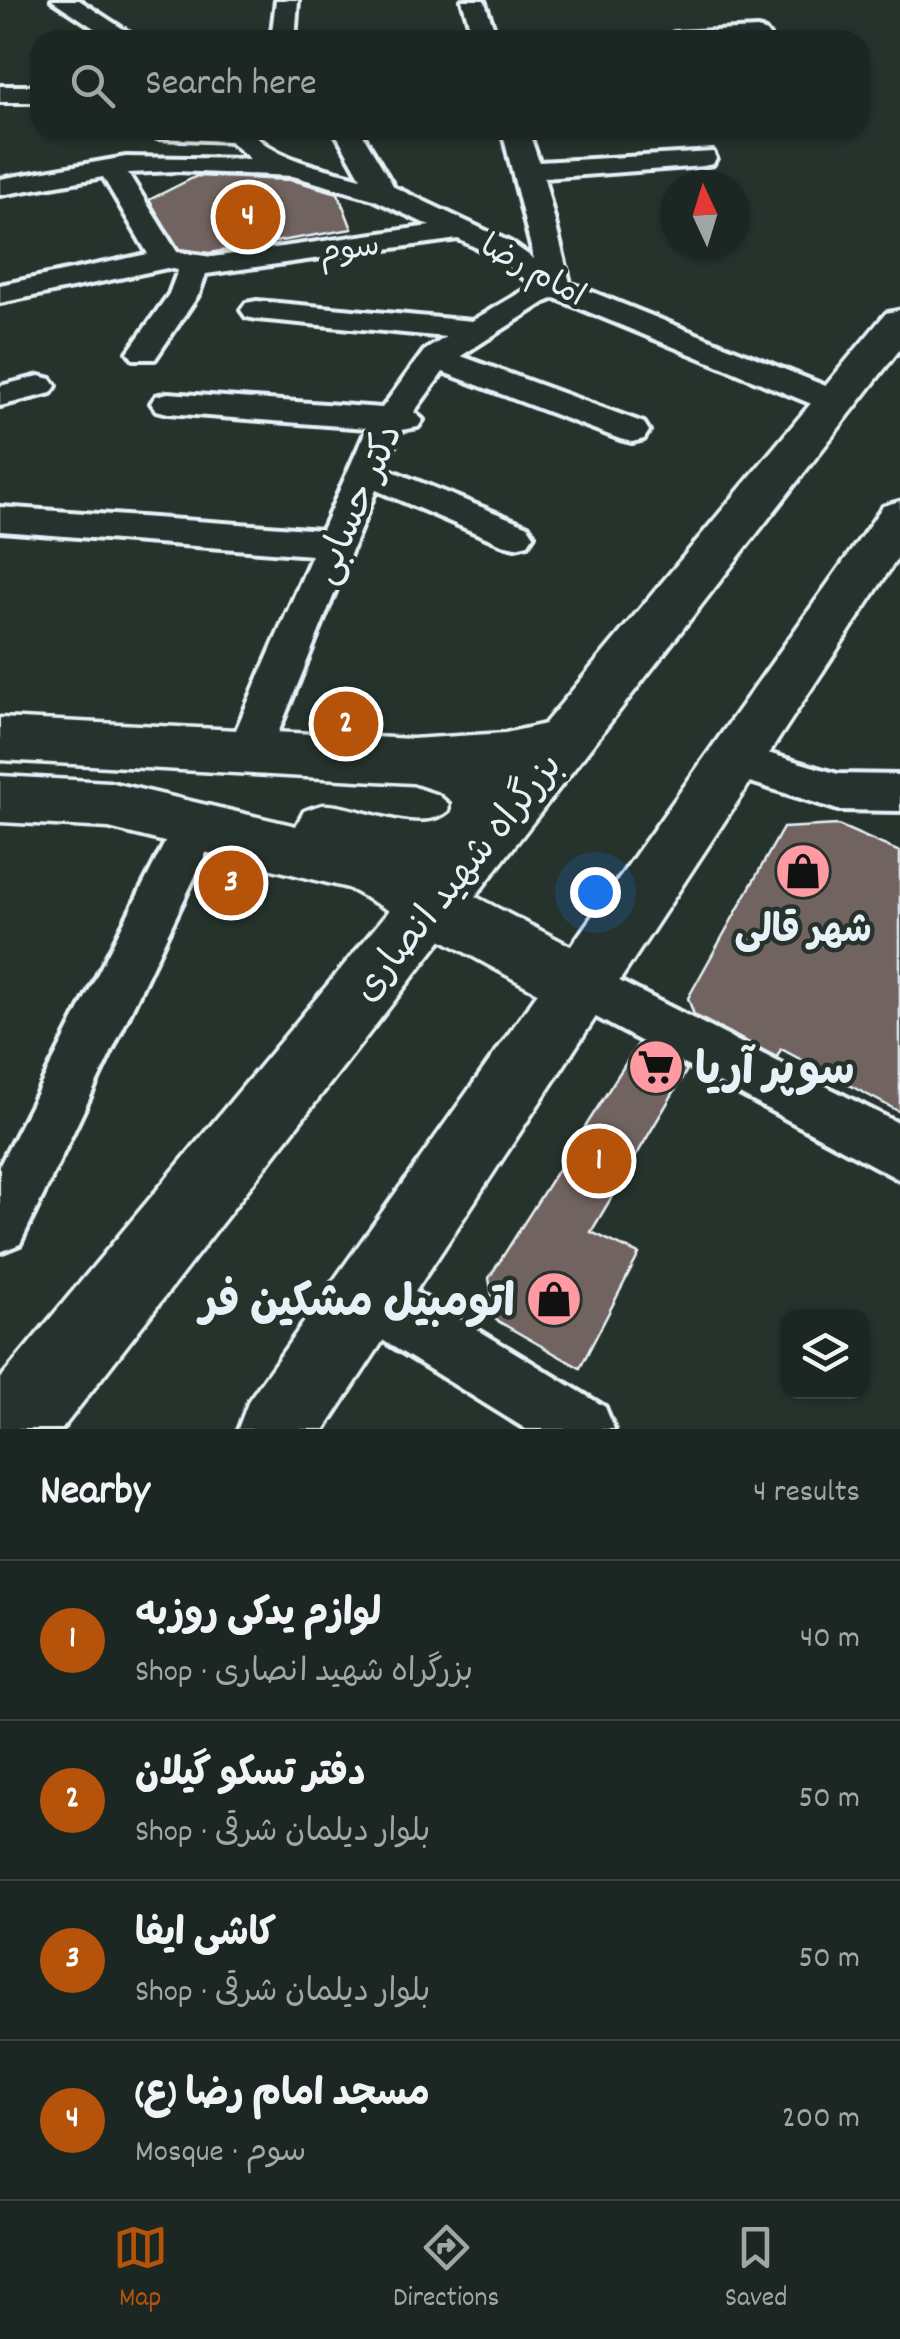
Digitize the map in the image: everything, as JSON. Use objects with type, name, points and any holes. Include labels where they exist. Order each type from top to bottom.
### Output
[{"type":"main road","name":"بزرگراه شهید انصاری","points":[[12,1429],[900,322]]},
{"type":"main road","points":[[278,1429],[900,517]]},
{"type":"main road","points":[[0,740],[412,761],[504,755],[564,741]]},
{"type":"main road","points":[[0,799],[251,814],[388,842],[442,846],[468,837],[482,819],[480,794],[460,775],[412,761]]},
{"type":"main road","points":[[109,805],[362,867],[582,984]]},
{"type":"street","points":[[63,0],[112,30]]},
{"type":"street","points":[[284,30],[287,0]]},
{"type":"street","points":[[483,30],[473,1],[502,0]]},
{"type":"street","points":[[0,94],[30,94]]},
{"type":"street","name":"امام رضا","points":[[244,140],[276,162],[383,192],[500,248],[556,288],[836,402]]},
{"type":"street","points":[[352,140],[383,192]]},
{"type":"street","points":[[518,140],[556,288]]},
{"type":"street","points":[[528,171],[703,158]]},
{"type":"street","points":[[0,187],[111,167],[176,163],[301,169]]},
{"type":"street","points":[[111,167],[149,236],[180,263],[184,294],[144,352]]},
{"type":"street","name":"سوم","points":[[0,294],[180,263],[462,230]]},
{"type":"street","name":"دکتر حسابی","points":[[259,754],[335,544],[398,419],[436,358],[534,295],[556,288]]},
{"type":"street","name":"دکتر حسابی","points":[[259,754],[382,478],[398,419],[450,362],[546,302],[556,288]]},
{"type":"street","points":[[257,310],[478,331]]},
{"type":"street","points":[[450,362],[632,431]]},
{"type":"street","points":[[0,396],[39,386]]},
{"type":"street","points":[[168,403],[398,419]]},
{"type":"street","points":[[382,478],[515,535]]},
{"type":"street","points":[[0,518],[335,544]]},
{"type":"street","points":[[734,760],[838,792],[900,793]]},
{"type":"street","points":[[0,1224],[195,828]]},
{"type":"street","points":[[582,984],[900,1153]]},
{"type":"street","points":[[368,1297],[583,1429]]},
{"type":"building","points":[[197,176],[292,180],[338,193],[352,229],[209,253],[179,249],[149,200]]},
{"type":"building","points":[[838,825],[900,852],[900,1112],[781,1049],[777,1057],[694,1015],[688,998],[783,828]]},
{"type":"building","points":[[638,1044],[687,1070],[591,1232],[639,1254],[580,1368],[496,1320],[489,1278]]},
{"type":"place","name":"مسجد امام رضا (ع)","points":[[248,217]]},
{"type":"place","name":"دفتر تسکو گیلان","points":[[346,724]]},
{"type":"place","name":"شهر قالی","points":[[803,871]]},
{"type":"place","name":"کاشی ایفا","points":[[231,883]]},
{"type":"place","name":"سوپر آریا","points":[[656,1067]]},
{"type":"place","name":"لوازم یدکی روزبه","points":[[599,1161]]},
{"type":"place","name":"اتومبیل مشکین فر","points":[[554,1299]]}]
